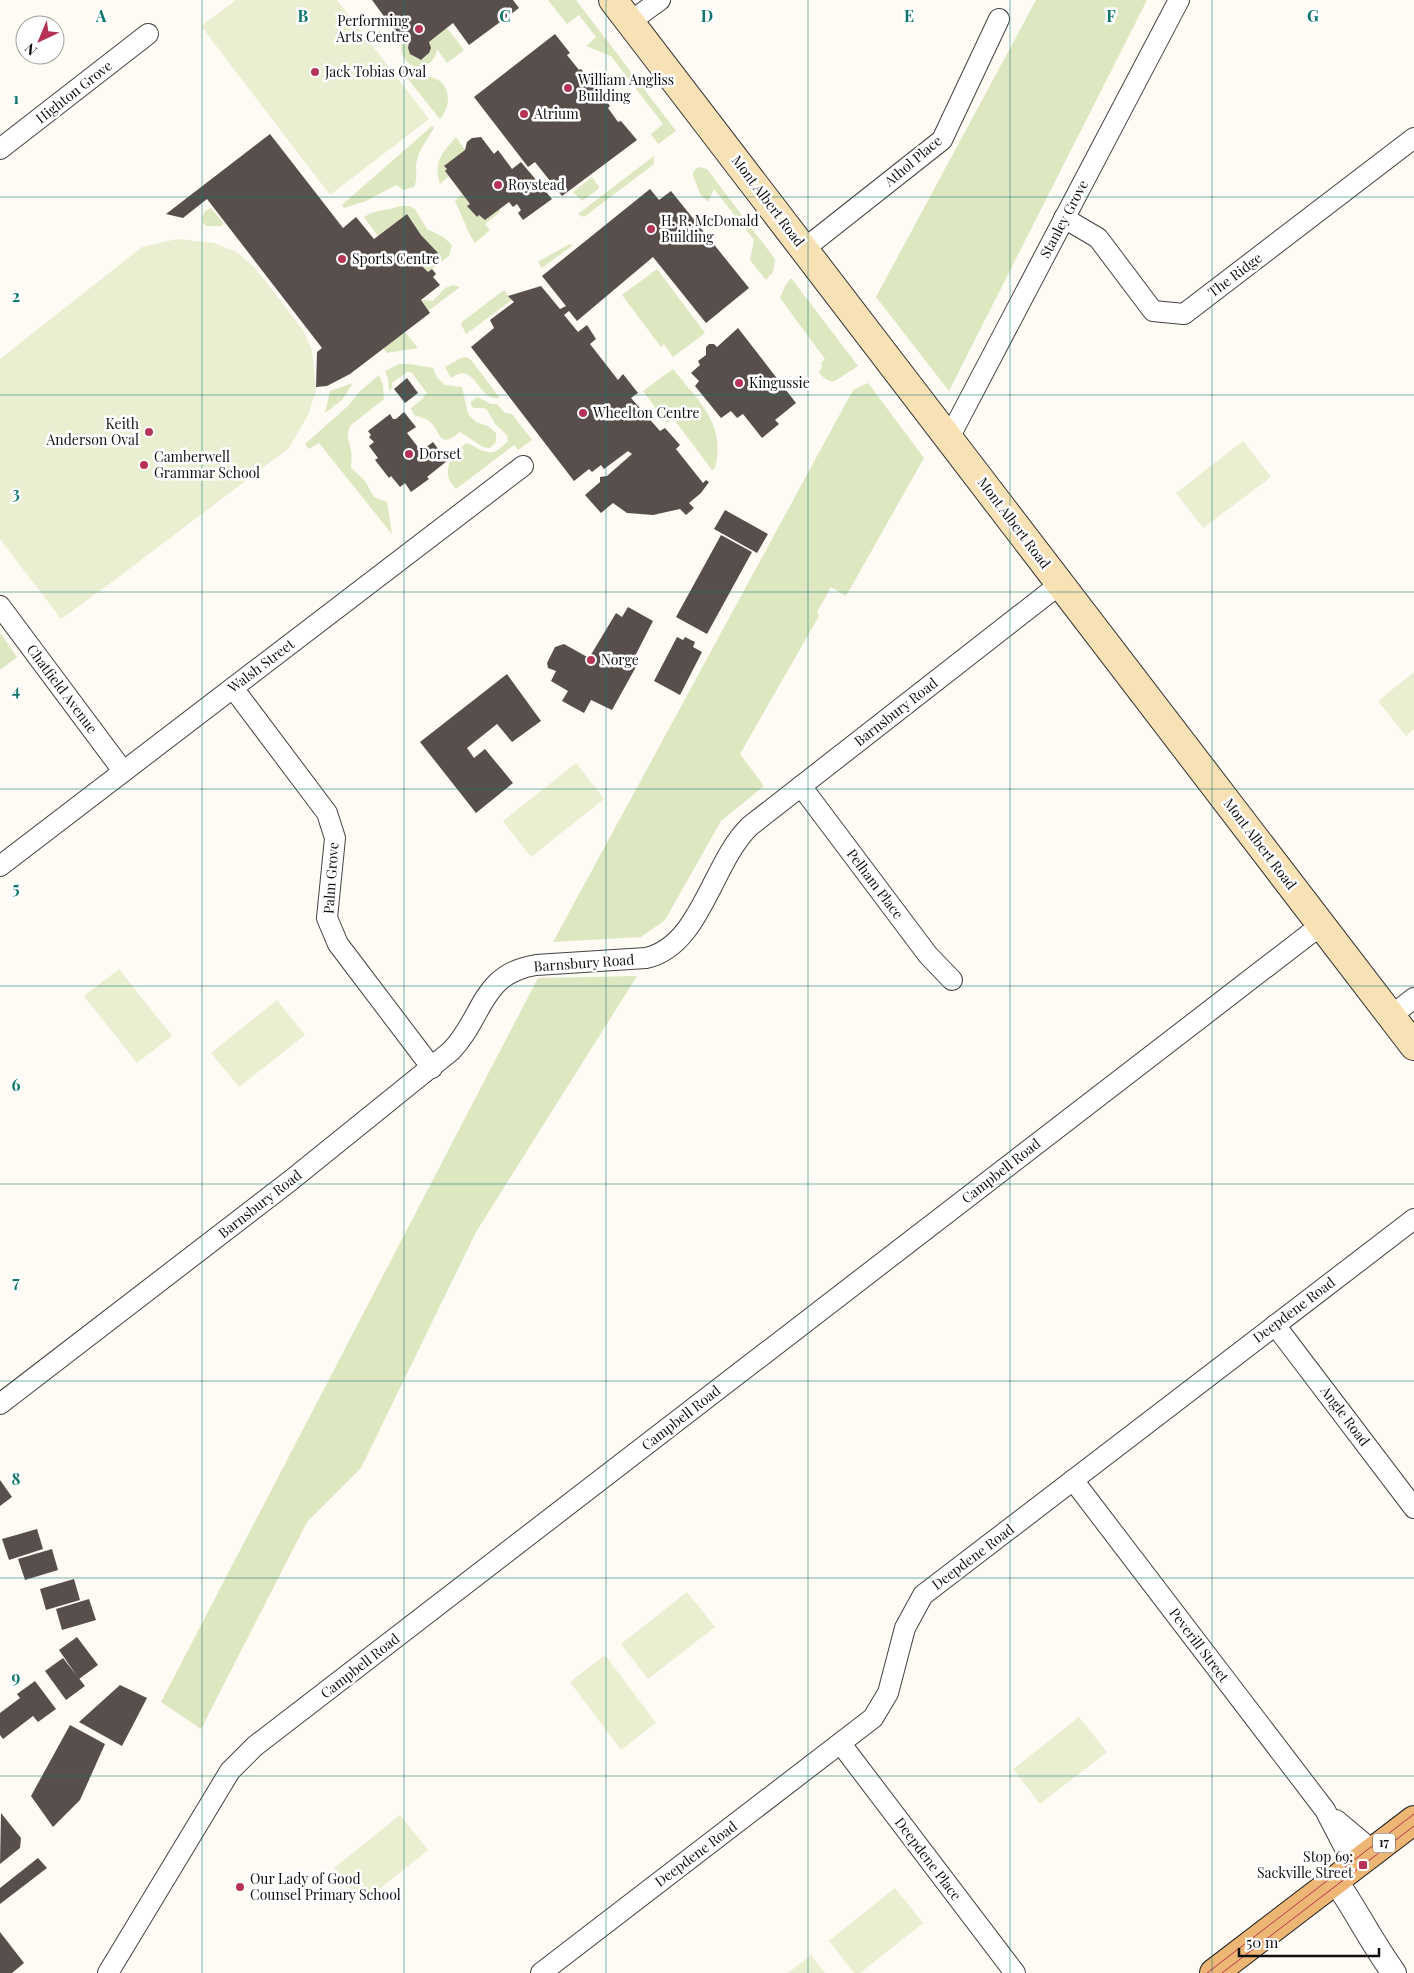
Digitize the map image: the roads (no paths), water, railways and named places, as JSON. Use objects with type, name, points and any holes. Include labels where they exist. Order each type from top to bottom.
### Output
[{"type":"main road","name":"Mont Albert Road","points":[[613,0],[1414,1046]]},
{"type":"main road","name":"17","points":[[1214,1973],[1414,1820]]},
{"type":"street","points":[[630,22],[660,0]]},
{"type":"street","name":"Stanley Grove","points":[[942,429],[1064,218],[1179,0]]},
{"type":"street","name":"Athol Place","points":[[804,249],[942,140],[999,19]]},
{"type":"street","name":"Highton Grove","points":[[0,149],[148,34]]},
{"type":"street","name":"The Ridge","points":[[1064,218],[1098,238],[1153,311],[1184,314],[1414,138]]},
{"type":"street","name":"Walsh Street","points":[[0,866],[523,466]]},
{"type":"street","name":"Barnsbury Road","points":[[0,1404],[290,1181],[432,1068],[462,1039],[490,990],[511,972],[536,965],[646,958],[657,954],[673,944],[685,932],[742,833],[1060,584]]},
{"type":"street","name":"Chatfield Avenue","points":[[0,606],[124,771]]},
{"type":"street","name":"Palm Grove","points":[[233,688],[327,813],[335,838],[327,918],[338,944],[432,1068]]},
{"type":"street","name":"Pelham Place","points":[[801,786],[928,955],[952,980]]},
{"type":"street","name":"Campbell Road","points":[[108,1973],[230,1771],[255,1746],[1321,924]]},
{"type":"street","points":[[1391,1016],[1414,998]]},
{"type":"street","name":"Deepdene Road","points":[[541,1973],[873,1718],[888,1693],[905,1628],[924,1595],[1414,1219]]},
{"type":"street","name":"Angle Road","points":[[1275,1325],[1414,1508]]},
{"type":"street","name":"Peverill Street","points":[[1073,1480],[1325,1810],[1346,1872]]},
{"type":"street","name":"Deepdene Place","points":[[841,1744],[1015,1973]]},
{"type":"street","points":[[1346,1872],[1350,1902],[1377,1950],[1394,1973]]},
{"type":"tram line","points":[[1207,1973],[1414,1814]]},
{"type":"tram line","points":[[1222,1973],[1414,1826]]},
{"type":"place","name":"Performing Arts Centre","points":[[419,29]]},
{"type":"place","name":"Jack Tobias Oval","points":[[315,72]]},
{"type":"place","name":"William Angliss Building","points":[[568,88]]},
{"type":"place","name":"Atrium","points":[[524,114]]},
{"type":"place","name":"Roystead","points":[[498,185]]},
{"type":"place","name":"H. R. McDonald Building","points":[[651,229]]},
{"type":"place","name":"Sports Centre","points":[[342,259]]},
{"type":"place","name":"Kingussie","points":[[739,383]]},
{"type":"place","name":"Wheelton Centre","points":[[583,413]]},
{"type":"place","name":"Keith Anderson Oval","points":[[149,432]]},
{"type":"place","name":"Dorset","points":[[409,454]]},
{"type":"place","name":"Camberwell Grammar School","points":[[144,465]]},
{"type":"place","name":"Norge","points":[[591,660]]},
{"type":"place","name":"Stop 69: Sackville Street","points":[[1363,1865]]},
{"type":"place","name":"Our Lady of Good Counsel Primary School","points":[[240,1887]]}]
